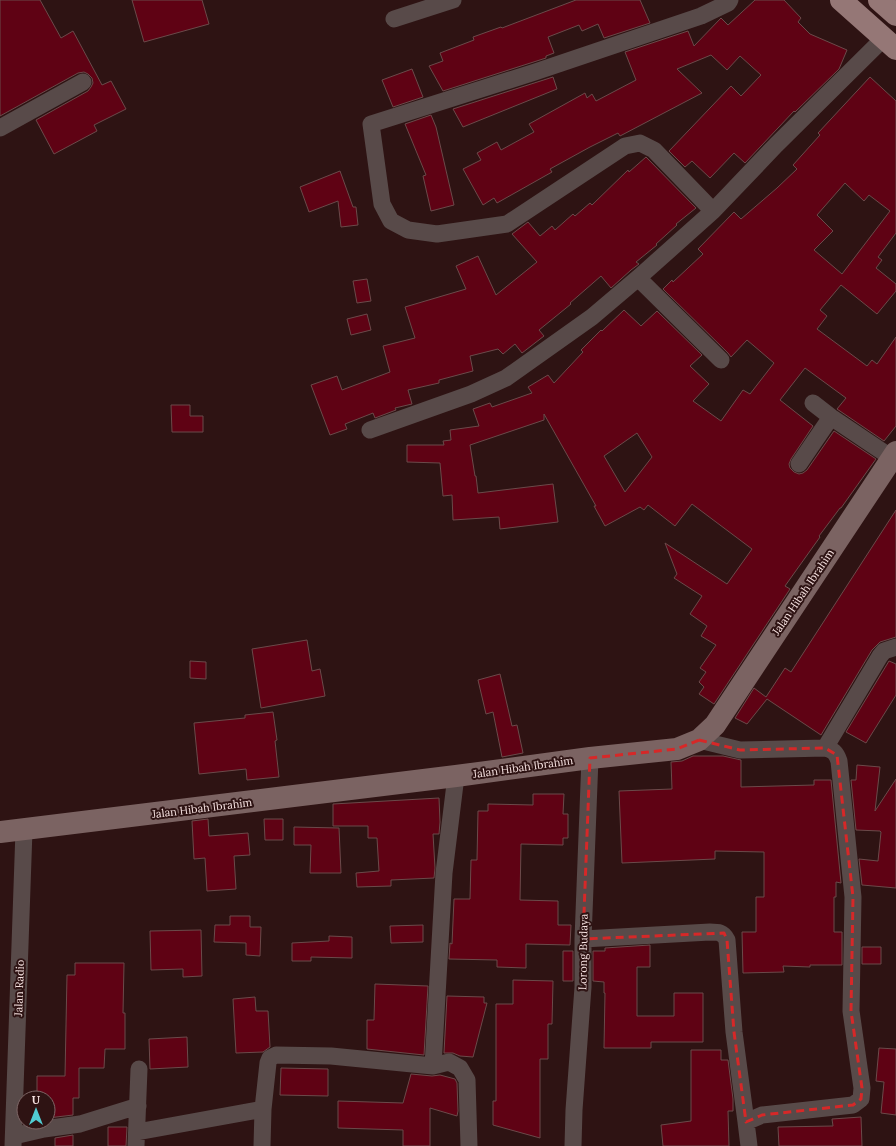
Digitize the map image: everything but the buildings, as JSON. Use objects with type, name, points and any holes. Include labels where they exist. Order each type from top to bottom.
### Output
[{"type":"main road","points":[[841,0],[890,43]]},
{"type":"main road","points":[[879,0],[896,15]]},
{"type":"street","points":[[394,19],[453,0]]},
{"type":"street","points":[[713,211],[654,150],[640,143],[625,146],[507,224],[437,234],[408,230],[391,221],[382,204],[371,124],[535,72],[701,16],[728,3],[730,0]]},
{"type":"street","points":[[370,430],[471,394],[506,378],[592,317],[713,211],[776,145],[890,43]]},
{"type":"street","points":[[0,128],[83,82]]},
{"type":"street","points":[[638,278],[721,360]]},
{"type":"street","points":[[813,403],[831,417],[894,455]]},
{"type":"street","points":[[799,464],[831,417]]},
{"type":"street","name":"Jalan Hibah Ibrahim","points":[[0,832],[590,758],[677,749],[700,740],[715,725],[894,455]]},
{"type":"street","points":[[824,748],[880,656],[884,651],[896,647]]},
{"type":"street","points":[[700,740],[740,750],[824,748],[832,750],[837,755],[839,761],[853,897],[850,1011],[862,1095],[861,1099],[853,1105],[762,1115],[746,1122]]},
{"type":"street","name":"Lorong Budaya","points":[[573,1146],[574,1110],[583,987],[583,939],[590,758]]},
{"type":"street","points":[[433,1066],[444,873],[456,776]]},
{"type":"street","name":"Jalan Radio","points":[[14,1141],[24,830]]},
{"type":"street","points":[[583,939],[710,932],[722,933],[725,935],[727,940],[734,1032],[749,1146]]},
{"type":"street","points":[[262,1146],[263,1108],[268,1063],[270,1058],[276,1055],[330,1056],[433,1066],[449,1062],[460,1068],[467,1080],[469,1146]]},
{"type":"street","points":[[140,1069],[136,1139],[263,1108]]},
{"type":"street","points":[[14,1141],[44,1129],[80,1124],[138,1106]]},
{"type":"highlighted area","points":[[699,740],[740,750],[825,748],[837,755],[853,897],[851,1011],[862,1088],[861,1099],[853,1105],[762,1115],[746,1122],[734,1032],[727,940],[724,933],[583,939],[590,758],[677,749]]}]
